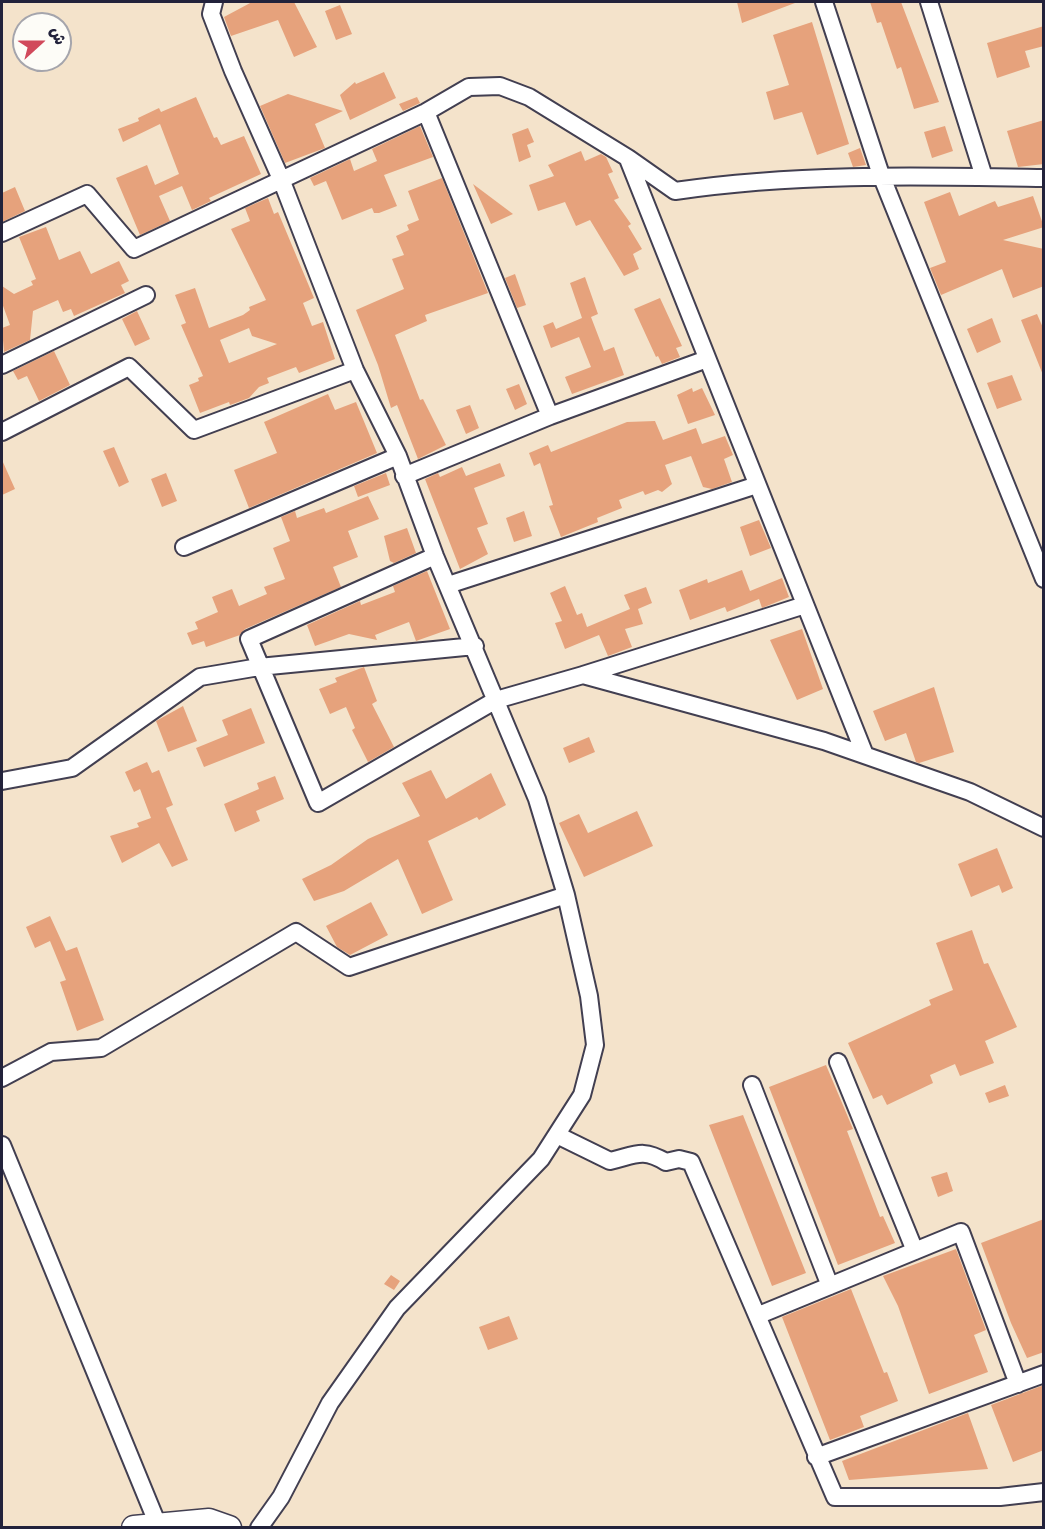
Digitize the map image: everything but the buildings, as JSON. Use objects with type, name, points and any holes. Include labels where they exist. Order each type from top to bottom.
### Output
[{"type":"main road","points":[[134,1527],[209,1521],[229,1527]]},
{"type":"street","points":[[214,2],[211,14],[281,179],[355,370],[398,456],[435,556],[475,646],[537,799],[566,895],[590,996],[595,1046],[582,1095],[542,1159],[397,1308],[330,1402],[281,1497],[259,1527]]},
{"type":"street","points":[[824,2],[881,175],[1037,550],[1044,579]]},
{"type":"street","points":[[929,2],[984,177]]},
{"type":"street","points":[[2,233],[87,194],[134,249],[426,112],[469,87],[500,86],[530,97],[628,158],[675,191],[731,183],[881,175],[1044,178]]},
{"type":"street","points":[[426,112],[550,416]]},
{"type":"street","points":[[628,158],[865,755]]},
{"type":"street","points":[[2,365],[146,295]]},
{"type":"street","points":[[404,476],[550,416],[707,359]]},
{"type":"street","points":[[2,432],[129,367],[194,430],[355,370]]},
{"type":"street","points":[[184,547],[398,456]]},
{"type":"street","points":[[448,585],[757,485]]},
{"type":"street","points":[[435,556],[249,639],[318,803],[496,700],[805,605]]},
{"type":"street","points":[[2,781],[72,768],[200,677],[259,667],[475,646]]},
{"type":"street","points":[[583,675],[824,741],[970,792],[1044,828]]},
{"type":"street","points":[[2,1078],[51,1052],[101,1048],[296,932],[349,967],[566,895]]},
{"type":"street","points":[[838,1062],[915,1251]]},
{"type":"street","points":[[752,1085],[830,1286]]},
{"type":"street","points":[[557,1135],[610,1161],[637,1152],[647,1152],[666,1162],[679,1159],[691,1162],[759,1315],[816,1457],[835,1497],[1000,1497],[1044,1492]]},
{"type":"street","points":[[2,1145],[158,1526]]},
{"type":"street","points":[[759,1315],[961,1232],[1018,1384]]},
{"type":"street","points":[[816,1457],[1044,1374]]}]
